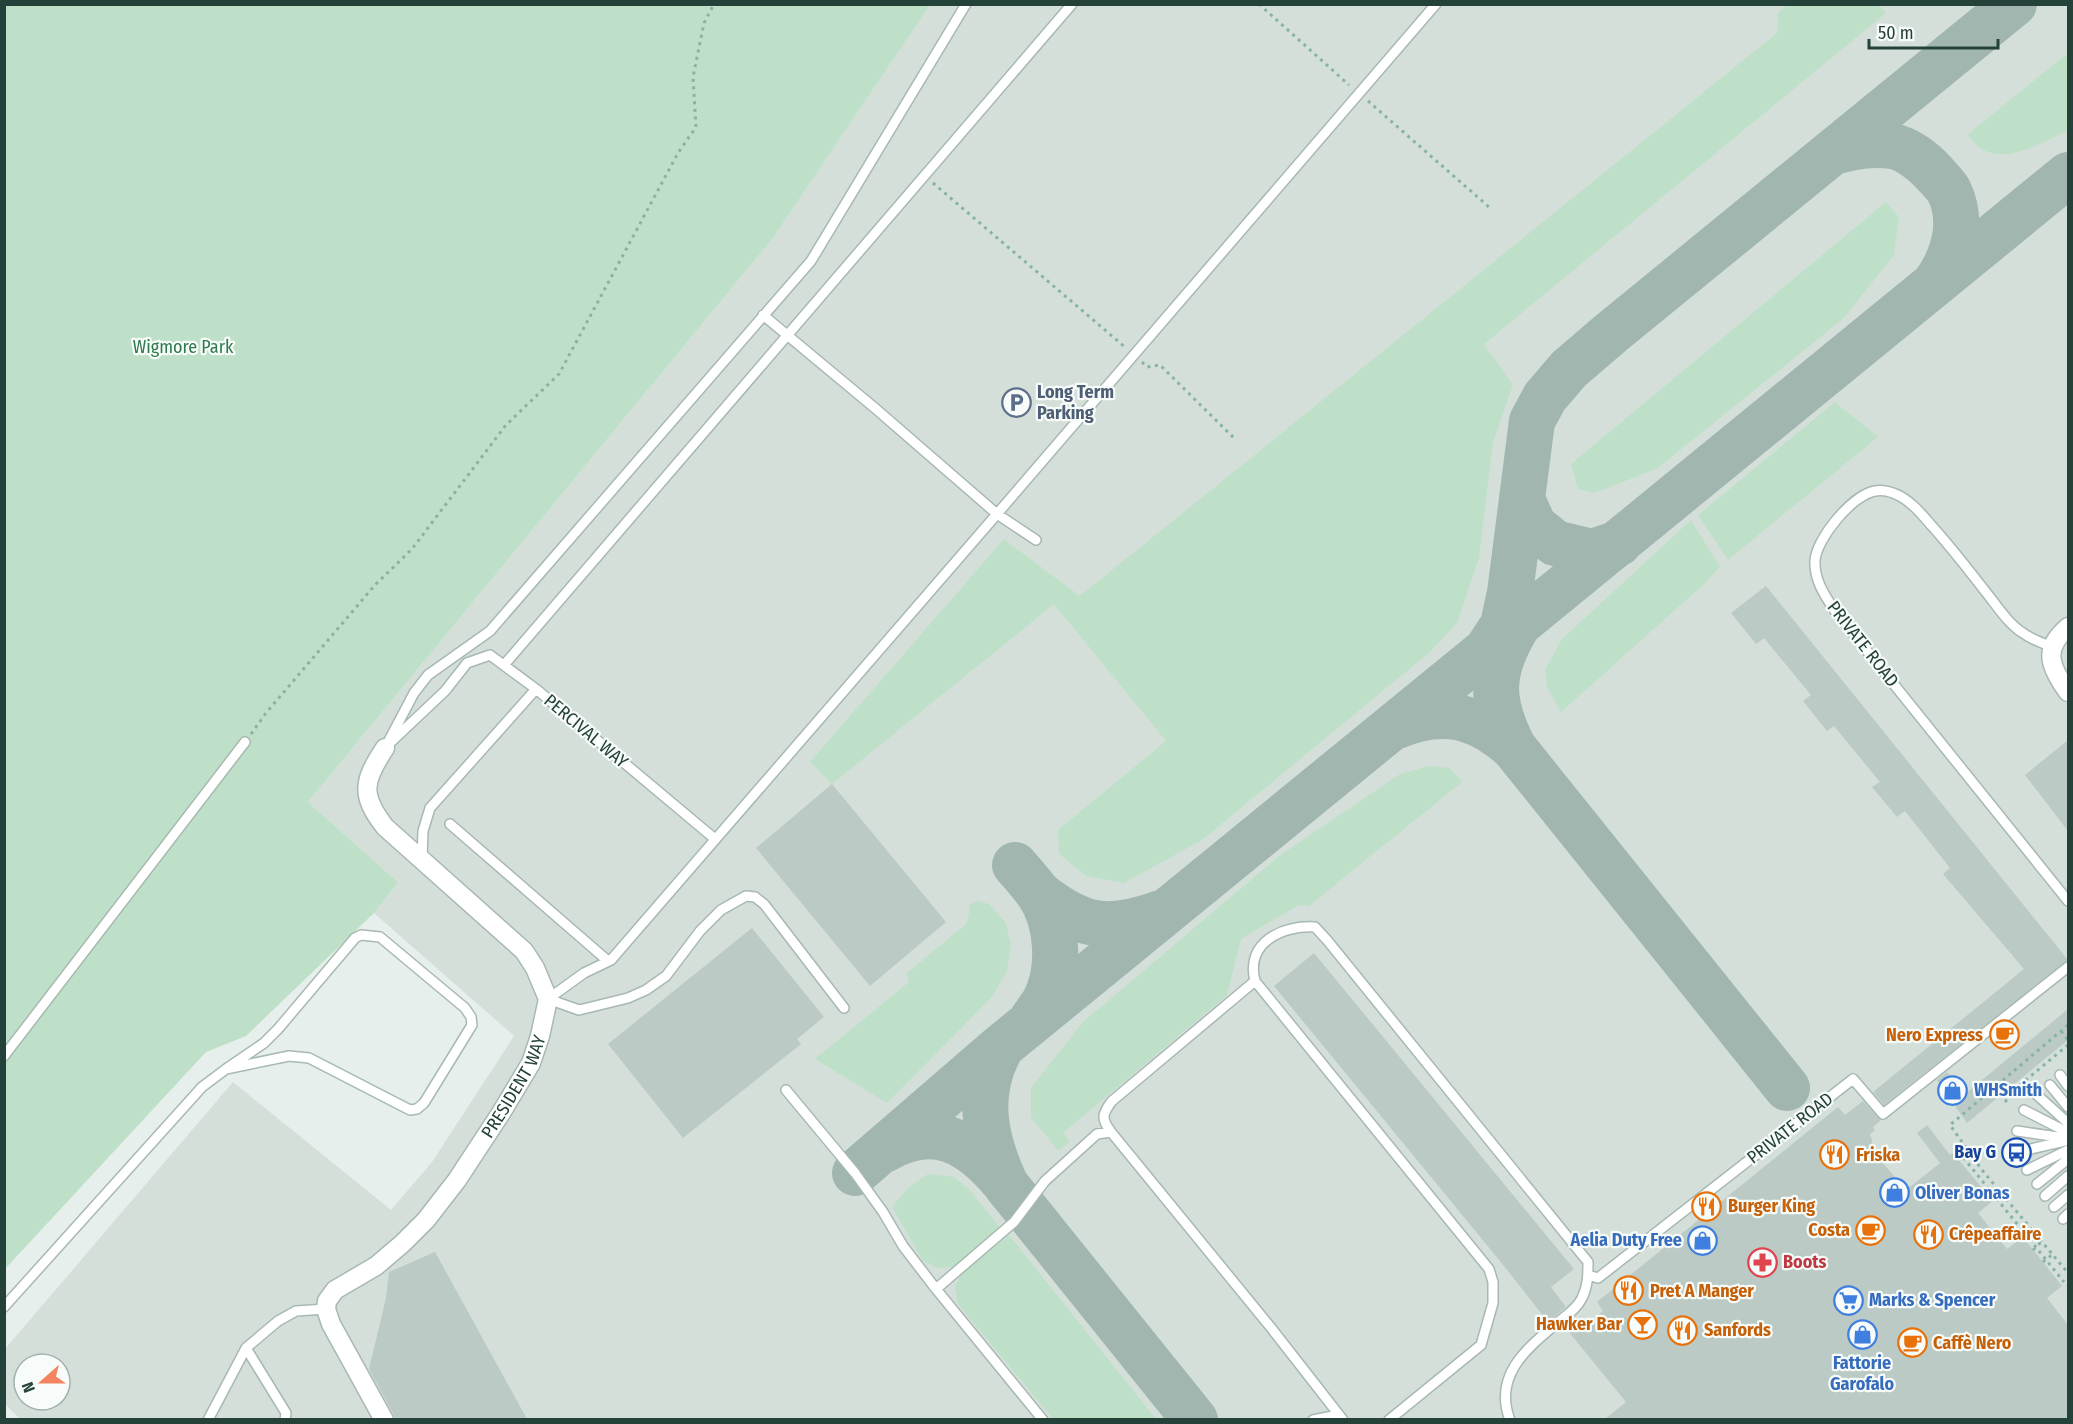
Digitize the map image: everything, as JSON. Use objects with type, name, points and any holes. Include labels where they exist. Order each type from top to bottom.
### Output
[{"type":"street","points":[[2068,627],[2052,646],[2054,669],[2068,692]]},
{"type":"street","points":[[385,748],[372,768],[367,784],[368,799],[375,814],[385,827],[524,951],[548,999]]},
{"type":"street","name":"PRESIDENT WAY","points":[[326,1309],[327,1300],[335,1290],[376,1266],[403,1244],[426,1220],[457,1180],[531,1063],[548,999]]},
{"type":"street","points":[[326,1309],[331,1324],[384,1419]]},
{"type":"lane","points":[[385,748],[414,693],[428,675],[490,632],[811,261],[966,4]]},
{"type":"lane","points":[[504,665],[1072,4]]},
{"type":"lane","points":[[548,999],[584,973],[611,960],[1436,4]]},
{"type":"lane","points":[[763,315],[997,514],[1036,540]]},
{"type":"lane","name":"PRIVATE ROAD","points":[[2052,646],[2031,639],[2012,624],[1921,514],[1903,498],[1893,493],[1875,491],[1857,500],[1838,518],[1817,548],[1815,571],[1818,583],[1835,611],[2068,901]]},
{"type":"lane","points":[[385,748],[445,691],[466,663],[490,656],[536,689]]},
{"type":"lane","name":"PERCIVAL WAY","points":[[422,859],[423,831],[430,808],[536,689],[715,839]]},
{"type":"lane","points":[[4,1056],[245,742]]},
{"type":"lane","points":[[450,824],[608,960]]},
{"type":"lane","points":[[548,999],[579,1010],[628,998],[646,990],[666,975],[700,931],[721,910],[746,896],[755,897],[764,904],[844,1008]]},
{"type":"lane","points":[[1389,1419],[1481,1345],[1493,1303],[1493,1282],[1489,1269],[1255,981],[1254,958],[1263,945],[1281,931],[1301,927],[1315,927],[1588,1262],[1588,1284],[1575,1309],[1530,1346],[1509,1376],[1505,1400],[1510,1419]]},
{"type":"lane","points":[[4,1307],[202,1087],[271,1036],[355,938],[361,935],[380,937],[394,946],[465,1008],[471,1017],[472,1025],[424,1103],[417,1109],[410,1110],[309,1058],[290,1056],[226,1070]]},
{"type":"lane","name":"PRIVATE ROAD","points":[[1588,1275],[1598,1278],[1853,1079],[1883,1114],[2068,967]]},
{"type":"lane","points":[[1255,981],[1113,1101],[1104,1111],[1104,1124],[1272,1329],[1340,1417]]},
{"type":"lane","points":[[2060,1075],[2068,1086]]},
{"type":"lane","points":[[2050,1085],[2068,1107]]},
{"type":"lane","points":[[786,1090],[855,1173],[883,1212],[903,1246],[936,1289],[1042,1419]]},
{"type":"lane","points":[[2037,1095],[2067,1138]]},
{"type":"lane","points":[[2024,1110],[2067,1138]]},
{"type":"lane","points":[[2017,1131],[2067,1138]]},
{"type":"lane","points":[[936,1289],[1014,1222],[1045,1181],[1097,1134],[1111,1132]]},
{"type":"lane","points":[[2018,1152],[2067,1138]]},
{"type":"lane","points":[[2027,1170],[2067,1138]]},
{"type":"lane","points":[[2037,1184],[2068,1159]]},
{"type":"lane","points":[[2045,1196],[2068,1176]]},
{"type":"lane","points":[[2054,1207],[2068,1195]]},
{"type":"lane","points":[[208,1419],[246,1348],[278,1321],[296,1311],[326,1309]]},
{"type":"lane","points":[[246,1348],[286,1413],[285,1419]]},
{"type":"lane","points":[[1313,1419],[1340,1417]]},
{"type":"path","points":[[245,742],[266,713],[375,585],[412,549],[506,425],[559,374],[678,153],[696,127],[693,77],[704,23],[714,4]]},
{"type":"path","points":[[1258,4],[1489,207]]},
{"type":"path","points":[[924,176],[1147,367],[1160,365],[1236,440]]},
{"type":"path","points":[[2061,1031],[2068,1040]]},
{"type":"path","points":[[2005,1102],[2015,1089],[2068,1045]]},
{"type":"path","points":[[1954,1146],[1965,1163],[2064,1282]]},
{"type":"path","points":[[1965,1163],[1972,1156]]},
{"type":"path","points":[[1975,1175],[1982,1170]]},
{"type":"path","points":[[2034,1248],[2042,1241]]},
{"type":"path","points":[[2045,1261],[2053,1254]]},
{"type":"shaded area","points":[[930,5],[2068,5],[2068,1419],[21,1420],[13,1412],[72,1412],[72,1352],[12,1352],[12,1411],[5,1404],[5,1349],[233,1082],[391,1210],[432,1162],[514,1036],[374,913],[398,882],[308,802],[773,238]]},
{"type":"green space","name":"Wigmore Park","points":[[5,5],[930,5],[773,238],[308,802],[398,882],[374,913],[246,1036],[206,1052],[5,1269]]},
{"type":"green space","points":[[1787,5],[1879,5],[1886,13],[1484,344],[1513,385],[1493,442],[1479,558],[1457,623],[1430,652],[1202,840],[1124,883],[1086,876],[1059,854],[1058,830],[1166,741],[1054,604],[832,784],[810,762],[1004,539],[1080,596],[1777,33],[1778,13]]},
{"type":"green space","points":[[2068,53],[2068,130],[2043,143],[2015,153],[1989,152],[1978,146],[1968,134]]},
{"type":"green space","points":[[1886,202],[1899,217],[1894,255],[1844,318],[1658,468],[1595,493],[1578,489],[1571,464]]},
{"type":"green space","points":[[1835,402],[1878,437],[1728,560],[1698,515]]},
{"type":"green space","points":[[1691,520],[1720,567],[1702,586],[1561,712],[1547,687],[1545,670],[1561,640]]},
{"type":"green space","points":[[1428,766],[1450,768],[1462,782],[1309,906],[1299,905],[1241,939],[1227,995],[1063,1133],[1070,1142],[1058,1151],[1031,1117],[1031,1088],[1082,1023],[1279,856],[1400,774]]},
{"type":"green space","points":[[977,901],[989,904],[1006,923],[1011,945],[1007,971],[992,997],[887,1103],[815,1059],[909,982],[907,973],[966,924],[969,905]]},
{"type":"green space","points":[[928,1174],[954,1177],[970,1190],[1000,1228],[954,1267],[938,1268],[923,1261],[892,1207],[908,1188]]},
{"type":"green space","points":[[1009,1235],[1156,1419],[1053,1419],[958,1304],[955,1288],[960,1275]]},
{"type":"building","points":[[1766,586],[2068,960],[1884,1105],[1873,1092],[2024,969],[1943,874],[1950,868],[1905,811],[1897,817],[1872,787],[1880,782],[1834,726],[1827,731],[1803,701],[1811,695],[1764,638],[1756,644],[1731,613]]},
{"type":"building","points":[[2068,740],[2068,831],[2025,775]]},
{"type":"building","points":[[832,784],[946,922],[870,986],[756,848]]},
{"type":"building","points":[[752,928],[824,1017],[797,1039],[801,1044],[683,1138],[608,1044]]},
{"type":"building","points":[[1314,953],[1574,1269],[1551,1287],[1566,1307],[1548,1322],[1274,986]]},
{"type":"building","points":[[2068,1009],[2068,1040],[1967,1123],[1937,1080],[1947,1072],[1965,1094]]},
{"type":"building","points":[[1863,1101],[1881,1120],[1873,1127],[1875,1130],[1870,1134],[1871,1149],[1906,1190],[1940,1163],[1917,1133],[1927,1125],[1950,1155],[1953,1153],[1993,1201],[1978,1213],[2007,1249],[2023,1237],[2062,1286],[2047,1298],[2068,1325],[2068,1419],[1605,1419],[1626,1402],[1564,1326],[1575,1317],[1582,1327],[1603,1311],[1597,1302],[1838,1107],[1845,1115]]},
{"type":"building","points":[[435,1252],[527,1419],[396,1419],[369,1369],[386,1298],[389,1272]]},
{"type":"taxiway","points":[[1488,648],[1503,625],[1510,593],[1532,421],[1545,397],[1569,369],[1611,333],[2014,4]]},
{"type":"taxiway","points":[[1833,152],[1869,145],[1892,146],[1921,160],[1946,186],[1956,215],[1955,239],[1952,251],[1935,283]]},
{"type":"taxiway","points":[[855,1173],[1002,1046],[2068,175]]},
{"type":"taxiway","points":[[1522,499],[1534,526],[1555,543],[1592,552],[1619,543]]},
{"type":"taxiway","points":[[1514,748],[1500,715],[1496,686],[1502,657],[1518,625]]},
{"type":"taxiway","points":[[1394,727],[1428,717],[1457,717],[1486,728],[1514,748],[1787,1088]]},
{"type":"taxiway","points":[[1015,865],[1036,890],[1045,906],[1055,947],[1053,976],[1049,989],[1044,1002],[1031,1021]]},
{"type":"taxiway","points":[[1038,893],[1068,914],[1096,923],[1126,923],[1161,913]]},
{"type":"taxiway","points":[[1002,1046],[988,1081],[986,1115],[992,1150],[1006,1185],[1195,1420]]},
{"type":"taxiway","points":[[884,1150],[902,1141],[935,1136],[964,1146],[978,1156],[1004,1182]]},
{"type":"place","name":"Long Term Parking","points":[[1016,402]]},
{"type":"place","name":"Nero Express","points":[[2004,1035]]},
{"type":"place","name":"WHSmith","points":[[1953,1090]]},
{"type":"place","name":"Bay G","points":[[2017,1152]]},
{"type":"place","name":"Friska","points":[[1835,1155]]},
{"type":"place","name":"Oliver Bonas","points":[[1894,1193]]},
{"type":"place","name":"Burger King","points":[[1707,1206]]},
{"type":"place","name":"Costa","points":[[1871,1230]]},
{"type":"place","name":"Crêpeaffaire","points":[[1928,1234]]},
{"type":"place","name":"Aelia Duty Free","points":[[1703,1240]]},
{"type":"place","name":"Boots","points":[[1762,1262]]},
{"type":"place","name":"Pret A Manger","points":[[1629,1291]]},
{"type":"place","name":"Marks & Spencer","points":[[1848,1300]]},
{"type":"place","name":"Hawker Bar","points":[[1643,1324]]},
{"type":"place","name":"Sanfords","points":[[1683,1330]]},
{"type":"place","name":"Fattorie Garofalo","points":[[1862,1334]]},
{"type":"place","name":"Caffè Nero","points":[[1912,1343]]}]
